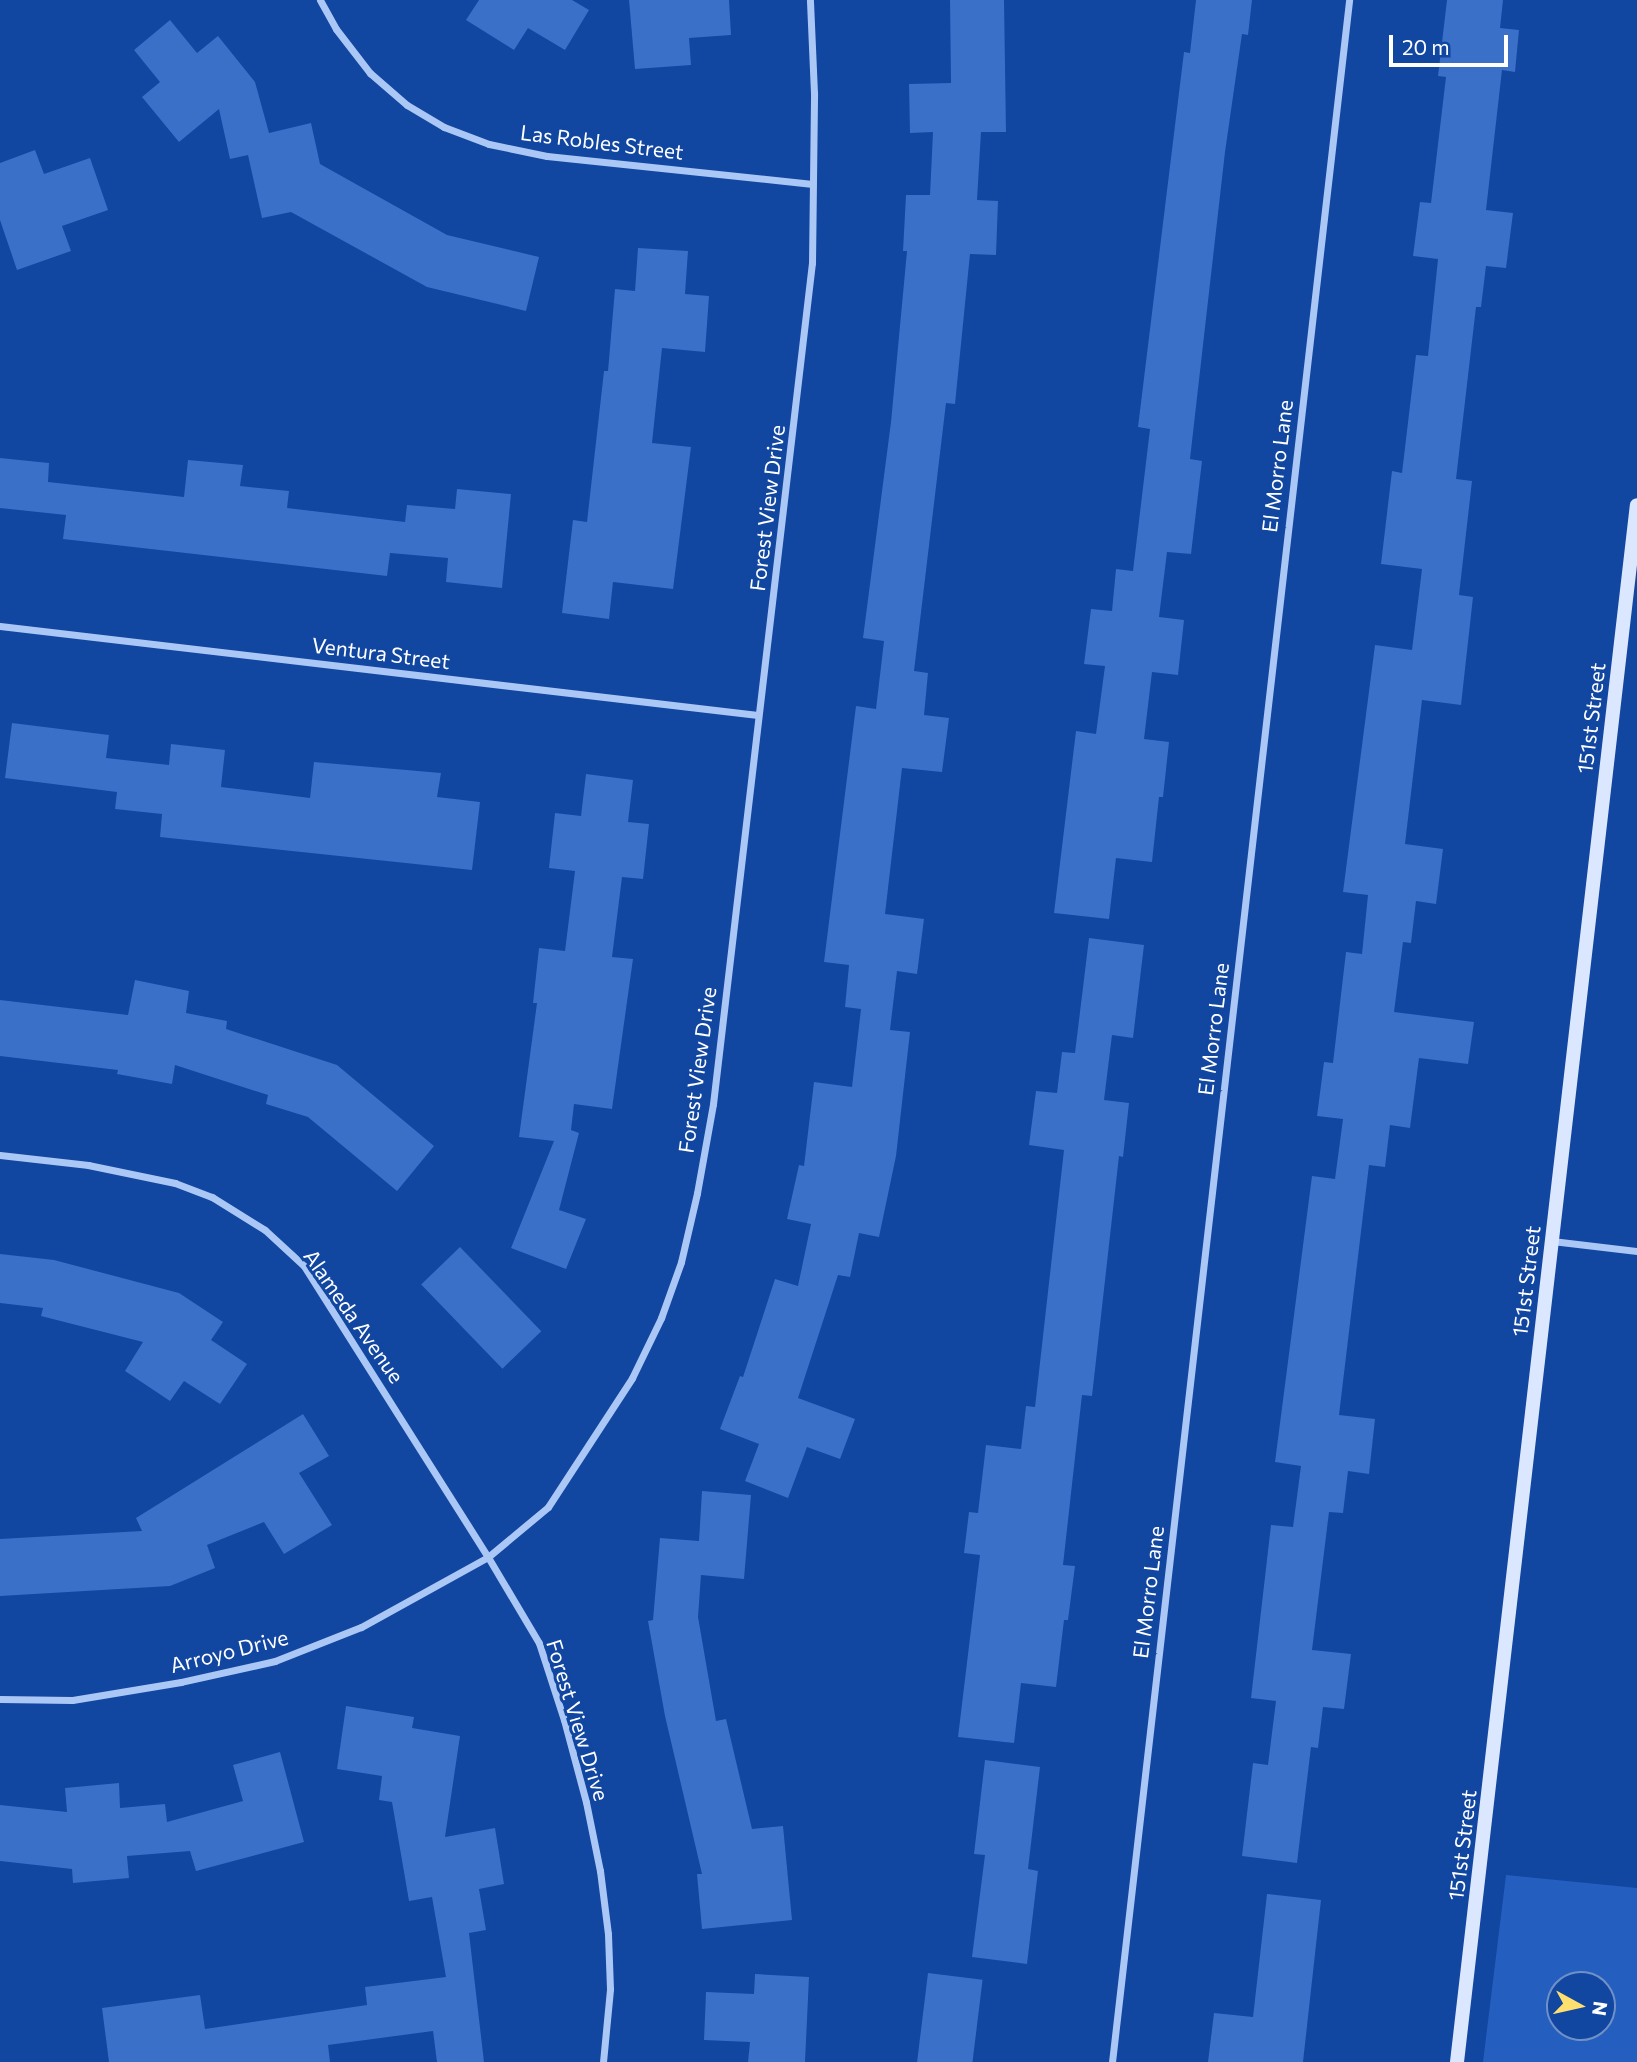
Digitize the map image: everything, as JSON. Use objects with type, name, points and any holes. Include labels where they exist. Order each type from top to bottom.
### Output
[{"type":"street","name":"Las Robles Street","points":[[320,0],[336,29],[370,73],[407,105],[444,127],[489,144],[547,156],[813,184]]},
{"type":"street","name":"Forest View Drive","points":[[603,2062],[610,1989],[608,1934],[600,1871],[586,1802],[564,1720],[538,1643],[488,1557],[548,1507],[632,1378],[661,1318],[681,1262],[698,1193],[713,1104],[811,277],[813,184],[810,0]]},
{"type":"street","name":"El Morro Lane","points":[[1112,2062],[1349,0]]},
{"type":"street","name":"151st Street","points":[[1457,2062],[1637,505]]},
{"type":"street","name":"Ventura Street","points":[[0,626],[758,715]]},
{"type":"street","name":"Alameda Avenue","points":[[0,1155],[88,1165],[175,1182],[212,1197],[265,1230],[304,1266],[488,1557]]},
{"type":"street","points":[[1552,1241],[1637,1251]]},
{"type":"street","name":"Arroyo Drive","points":[[0,1699],[72,1700],[181,1682],[275,1661],[360,1627],[488,1557]]},
{"type":"shaded area","points":[[1506,1875],[1637,1888],[1637,2062],[1483,2062]]},
{"type":"building","points":[[479,0],[572,0],[589,10],[565,50],[528,28],[514,50],[466,20]]},
{"type":"building","points":[[629,0],[729,0],[731,35],[689,38],[691,65],[635,69]]},
{"type":"building","points":[[950,0],[1004,0],[1006,132],[981,132],[977,200],[998,201],[996,255],[970,254],[955,404],[946,403],[914,671],[928,673],[924,715],[949,718],[942,772],[902,768],[885,914],[924,919],[917,974],[897,971],[890,1030],[910,1032],[896,1156],[879,1237],[859,1233],[850,1277],[838,1275],[798,1398],[855,1419],[840,1459],[807,1447],[788,1498],[745,1481],[759,1444],[720,1429],[740,1376],[743,1377],[775,1279],[798,1286],[811,1224],[787,1219],[799,1165],[804,1166],[814,1082],[852,1087],[861,1009],[845,1007],[849,965],[824,962],[856,706],[876,709],[884,641],[863,638],[891,422],[907,251],[903,251],[906,195],[930,195],[933,132],[910,133],[909,84],[951,83]]},
{"type":"building","points":[[1196,0],[1252,0],[1248,35],[1242,34],[1225,152],[1190,459],[1202,461],[1191,554],[1167,552],[1159,617],[1184,620],[1178,675],[1152,672],[1144,739],[1169,742],[1163,797],[1159,797],[1152,862],[1116,858],[1109,919],[1054,913],[1076,731],[1096,734],[1105,666],[1084,664],[1091,609],[1112,611],[1116,569],[1133,571],[1150,429],[1138,427],[1184,52],[1190,53]]},
{"type":"building","points":[[1447,0],[1503,0],[1500,28],[1519,30],[1515,72],[1502,70],[1486,210],[1513,213],[1506,268],[1486,266],[1481,307],[1476,307],[1456,479],[1472,481],[1459,595],[1473,597],[1461,705],[1422,700],[1405,844],[1443,849],[1436,904],[1416,901],[1411,943],[1403,942],[1394,1012],[1474,1022],[1468,1064],[1419,1058],[1410,1128],[1390,1125],[1385,1167],[1369,1165],[1339,1415],[1375,1419],[1369,1474],[1348,1471],[1343,1513],[1329,1512],[1312,1650],[1351,1654],[1344,1709],[1323,1707],[1318,1748],[1311,1747],[1297,1863],[1242,1856],[1253,1763],[1268,1765],[1276,1701],[1251,1698],[1271,1525],[1293,1527],[1301,1466],[1275,1462],[1312,1176],[1335,1179],[1343,1119],[1317,1116],[1324,1062],[1333,1063],[1346,952],[1362,954],[1368,895],[1343,892],[1375,645],[1412,650],[1422,569],[1381,564],[1392,471],[1402,473],[1416,355],[1428,356],[1438,259],[1413,256],[1420,202],[1431,203],[1446,77],[1438,76]]},
{"type":"building","points":[[170,20],[197,53],[218,36],[255,82],[269,133],[311,123],[320,164],[447,235],[539,257],[526,311],[427,287],[291,212],[262,218],[248,155],[230,159],[219,109],[179,142],[142,97],[160,82],[134,50]]},
{"type":"building","points":[[35,150],[44,174],[90,158],[108,210],[62,226],[71,251],[17,270],[0,220],[0,163]]},
{"type":"building","points":[[638,248],[688,251],[685,294],[709,296],[705,352],[662,348],[652,443],[691,447],[673,589],[613,582],[609,619],[562,613],[573,520],[587,522],[604,371],[608,371],[615,289],[635,291]]},
{"type":"building","points":[[0,458],[49,463],[48,482],[184,497],[188,460],[243,465],[240,486],[289,491],[287,508],[405,522],[407,505],[455,509],[457,489],[511,494],[502,588],[446,582],[448,558],[390,553],[387,576],[63,539],[66,515],[0,508]]},
{"type":"building","points":[[12,723],[109,735],[106,758],[169,765],[171,744],[225,750],[221,787],[310,798],[314,762],[441,773],[437,797],[480,802],[472,870],[160,837],[162,814],[115,809],[117,792],[5,778]]},
{"type":"building","points":[[586,774],[633,780],[628,822],[649,824],[643,879],[622,877],[612,957],[633,959],[612,1109],[574,1104],[571,1130],[579,1133],[559,1210],[586,1219],[566,1269],[511,1248],[554,1141],[519,1137],[537,1003],[533,1003],[539,948],[565,951],[575,871],[549,868],[555,813],[581,816]]},
{"type":"building","points":[[1089,938],[1144,945],[1133,1038],[1112,1035],[1104,1100],[1129,1103],[1123,1157],[1119,1156],[1092,1396],[1082,1395],[1063,1565],[1075,1566],[1068,1620],[1064,1620],[1056,1687],[1021,1683],[1014,1743],[958,1737],[980,1555],[964,1553],[969,1512],[978,1513],[986,1445],[1021,1449],[1026,1406],[1035,1407],[1064,1150],[1029,1145],[1036,1091],[1057,1093],[1062,1052],[1075,1053]]},
{"type":"building","points":[[135,980],[189,991],[186,1013],[227,1021],[226,1029],[337,1065],[434,1146],[397,1191],[308,1117],[266,1104],[268,1095],[175,1065],[172,1084],[117,1074],[118,1070],[0,1056],[0,1000],[128,1015]]},
{"type":"building","points":[[460,1247],[541,1331],[502,1369],[421,1285]]},
{"type":"building","points":[[0,1254],[54,1260],[179,1293],[223,1322],[211,1340],[247,1364],[220,1404],[184,1381],[170,1401],[125,1371],[143,1342],[41,1316],[43,1308],[0,1303]]},
{"type":"building","points":[[303,1414],[329,1456],[299,1473],[332,1525],[284,1554],[264,1522],[207,1545],[215,1568],[170,1586],[0,1596],[0,1539],[142,1531],[136,1518]]},
{"type":"building","points":[[702,1491],[751,1495],[744,1579],[701,1575],[698,1617],[716,1721],[726,1719],[752,1829],[783,1826],[792,1920],[702,1929],[697,1874],[702,1874],[665,1716],[648,1621],[653,1620],[660,1538],[699,1541]]},
{"type":"building","points":[[346,1706],[414,1717],[412,1728],[460,1736],[445,1837],[495,1828],[504,1884],[479,1889],[486,1930],[469,1933],[484,2062],[437,2062],[433,2031],[328,2045],[330,2062],[109,2062],[102,2008],[200,1995],[205,2029],[367,2005],[365,1987],[446,1977],[432,1897],[409,1901],[392,1802],[379,1800],[382,1776],[337,1769]]},
{"type":"building","points":[[280,1752],[304,1842],[196,1871],[190,1851],[127,1856],[129,1878],[73,1883],[72,1869],[0,1861],[0,1805],[67,1812],[65,1788],[119,1783],[120,1808],[165,1804],[167,1822],[243,1801],[233,1765]]},
{"type":"building","points":[[985,1760],[1040,1767],[1028,1869],[1038,1871],[1027,1964],[972,1957],[985,1855],[974,1854]]},
{"type":"building","points":[[1267,1894],[1321,1900],[1303,2062],[1208,2062],[1214,2013],[1253,2017]]},
{"type":"building","points":[[928,1973],[983,1980],[972,2062],[917,2062]]},
{"type":"building","points":[[755,1974],[809,1977],[805,2062],[748,2062],[750,2042],[704,2040],[706,1992],[754,1994]]}]
